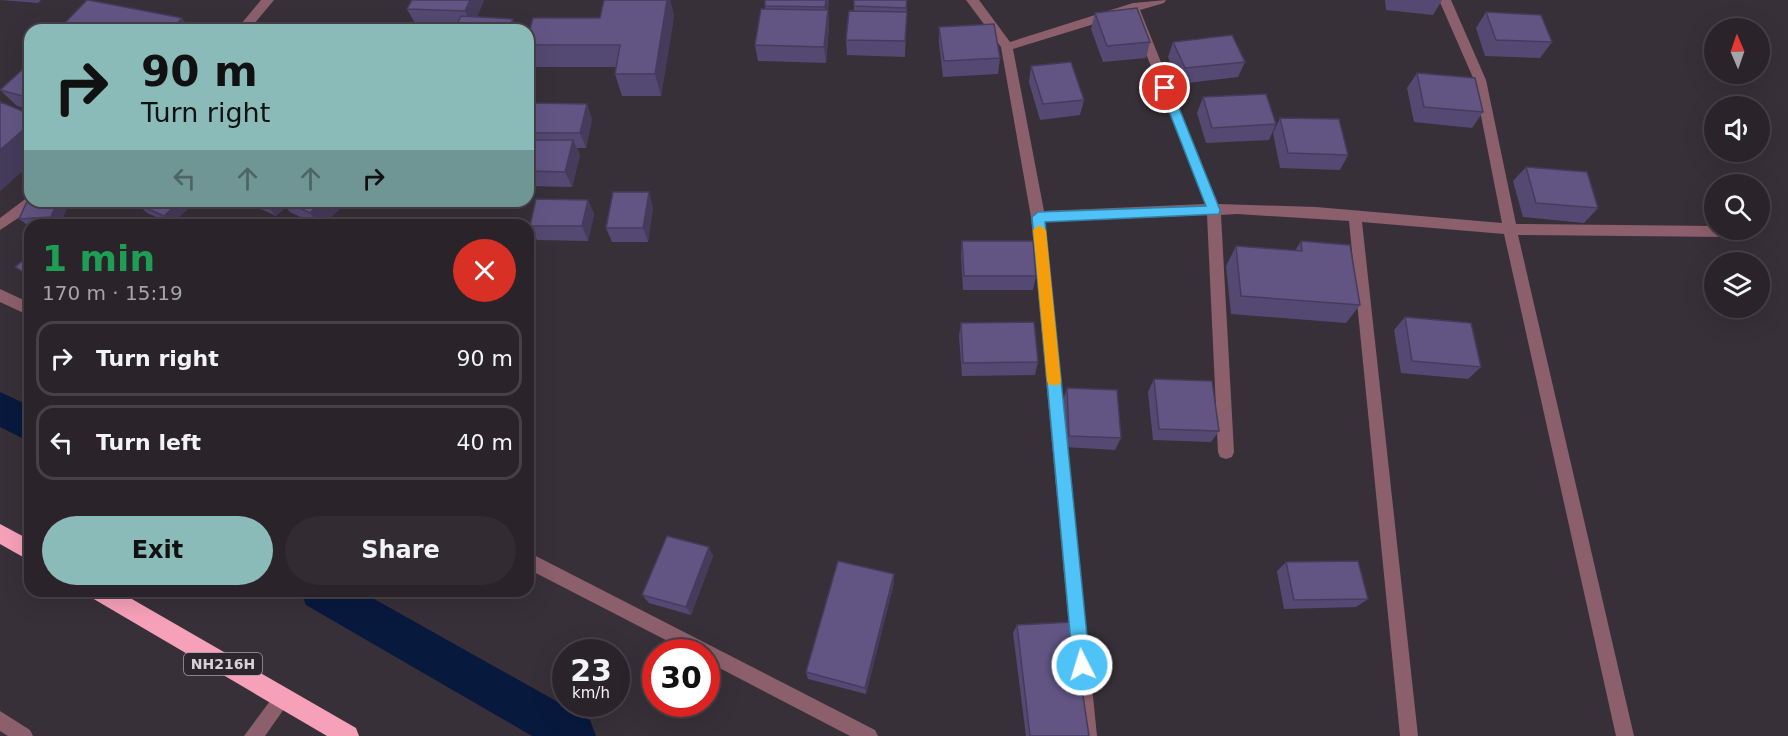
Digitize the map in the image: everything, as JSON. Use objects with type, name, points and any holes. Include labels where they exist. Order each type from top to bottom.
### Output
[{"type":"highway","points":[[0,533],[24,547]]},
{"type":"highway","name":"NH216H","points":[[109,597],[348,736]]},
{"type":"street","points":[[247,24],[268,0]]},
{"type":"street","points":[[972,0],[1007,47],[1038,217],[1088,736]]},
{"type":"street","points":[[1007,47],[1160,0]]},
{"type":"street","points":[[1445,0],[1480,80],[1510,229],[1625,736]]},
{"type":"street","points":[[1132,7],[1214,210],[1226,452]]},
{"type":"street","points":[[0,225],[25,207]]},
{"type":"street","points":[[1038,217],[1214,210],[1316,211],[1510,229],[1704,232]]},
{"type":"street","points":[[1355,216],[1409,736]]},
{"type":"street","points":[[0,296],[24,307]]},
{"type":"street","points":[[534,563],[869,736]]},
{"type":"street","points":[[253,736],[282,699]]},
{"type":"street","points":[[0,720],[24,736]]},
{"type":"building","points":[[87,0],[182,18],[176,24],[64,24]]},
{"type":"building","points":[[412,0],[470,0],[465,11],[407,9]]},
{"type":"building","points":[[604,0],[667,0],[655,74],[615,74],[620,45],[534,45],[534,24],[531,24],[533,18],[600,18]]},
{"type":"building","points":[[765,0],[826,0],[825,7],[765,6]]},
{"type":"building","points":[[854,0],[907,0],[906,8],[854,6]]},
{"type":"building","points":[[1137,8],[1150,42],[1107,46],[1095,13]]},
{"type":"building","points":[[761,9],[828,10],[824,47],[755,45]]},
{"type":"building","points":[[849,11],[907,12],[905,41],[846,40]]},
{"type":"building","points":[[1486,12],[1541,15],[1552,42],[1496,40]]},
{"type":"building","points":[[461,16],[513,19],[511,24],[457,24]]},
{"type":"building","points":[[994,24],[1000,58],[944,61],[939,27]]},
{"type":"building","points":[[1232,35],[1245,62],[1185,68],[1173,42]]},
{"type":"building","points":[[1071,62],[1084,100],[1043,104],[1031,66]]},
{"type":"building","points":[[23,69],[24,69],[24,96],[0,90]]},
{"type":"building","points":[[1417,73],[1475,78],[1483,112],[1424,107]]},
{"type":"building","points":[[1266,94],[1276,124],[1212,128],[1203,97]]},
{"type":"building","points":[[0,102],[24,112],[24,129],[0,150]]},
{"type":"building","points":[[534,103],[587,104],[580,133],[534,133]]},
{"type":"building","points":[[1280,118],[1339,119],[1348,155],[1288,153]]},
{"type":"building","points":[[534,140],[573,140],[565,172],[534,171]]},
{"type":"building","points":[[1526,167],[1587,172],[1598,208],[1536,203]]},
{"type":"building","points":[[613,192],[649,192],[643,228],[606,228]]},
{"type":"building","points":[[536,199],[588,200],[582,226],[534,226],[534,219],[532,219]]},
{"type":"building","points":[[24,207],[55,207],[51,217],[19,219]]},
{"type":"building","points":[[144,207],[174,207],[164,216]]},
{"type":"building","points":[[298,207],[316,207],[310,213]]},
{"type":"building","points":[[962,241],[1033,241],[1036,276],[964,276]]},
{"type":"building","points":[[1301,241],[1350,245],[1360,305],[1241,296],[1236,246],[1302,251]]},
{"type":"building","points":[[24,260],[24,272],[15,267]]},
{"type":"building","points":[[1405,317],[1471,323],[1481,367],[1412,361]]},
{"type":"building","points":[[1034,322],[1038,362],[963,363],[961,323]]},
{"type":"building","points":[[1154,379],[1212,381],[1219,431],[1159,429]]},
{"type":"building","points":[[1067,388],[1117,390],[1121,438],[1069,436]]},
{"type":"building","points":[[667,536],[709,547],[686,607],[642,595]]},
{"type":"building","points":[[838,561],[894,574],[865,688],[806,672]]},
{"type":"building","points":[[1358,561],[1368,599],[1294,600],[1286,562]]},
{"type":"building","points":[[1072,622],[1089,736],[1030,736],[1017,625]]},
{"type":"waterway","points":[[0,408],[24,422]]},
{"type":"waterway","points":[[331,597],[574,736]]},
{"type":"slow traffic","points":[[1039,230],[1054,381]]},
{"type":"route","points":[[1082,665],[1038,217],[1214,210],[1165,88]]}]
